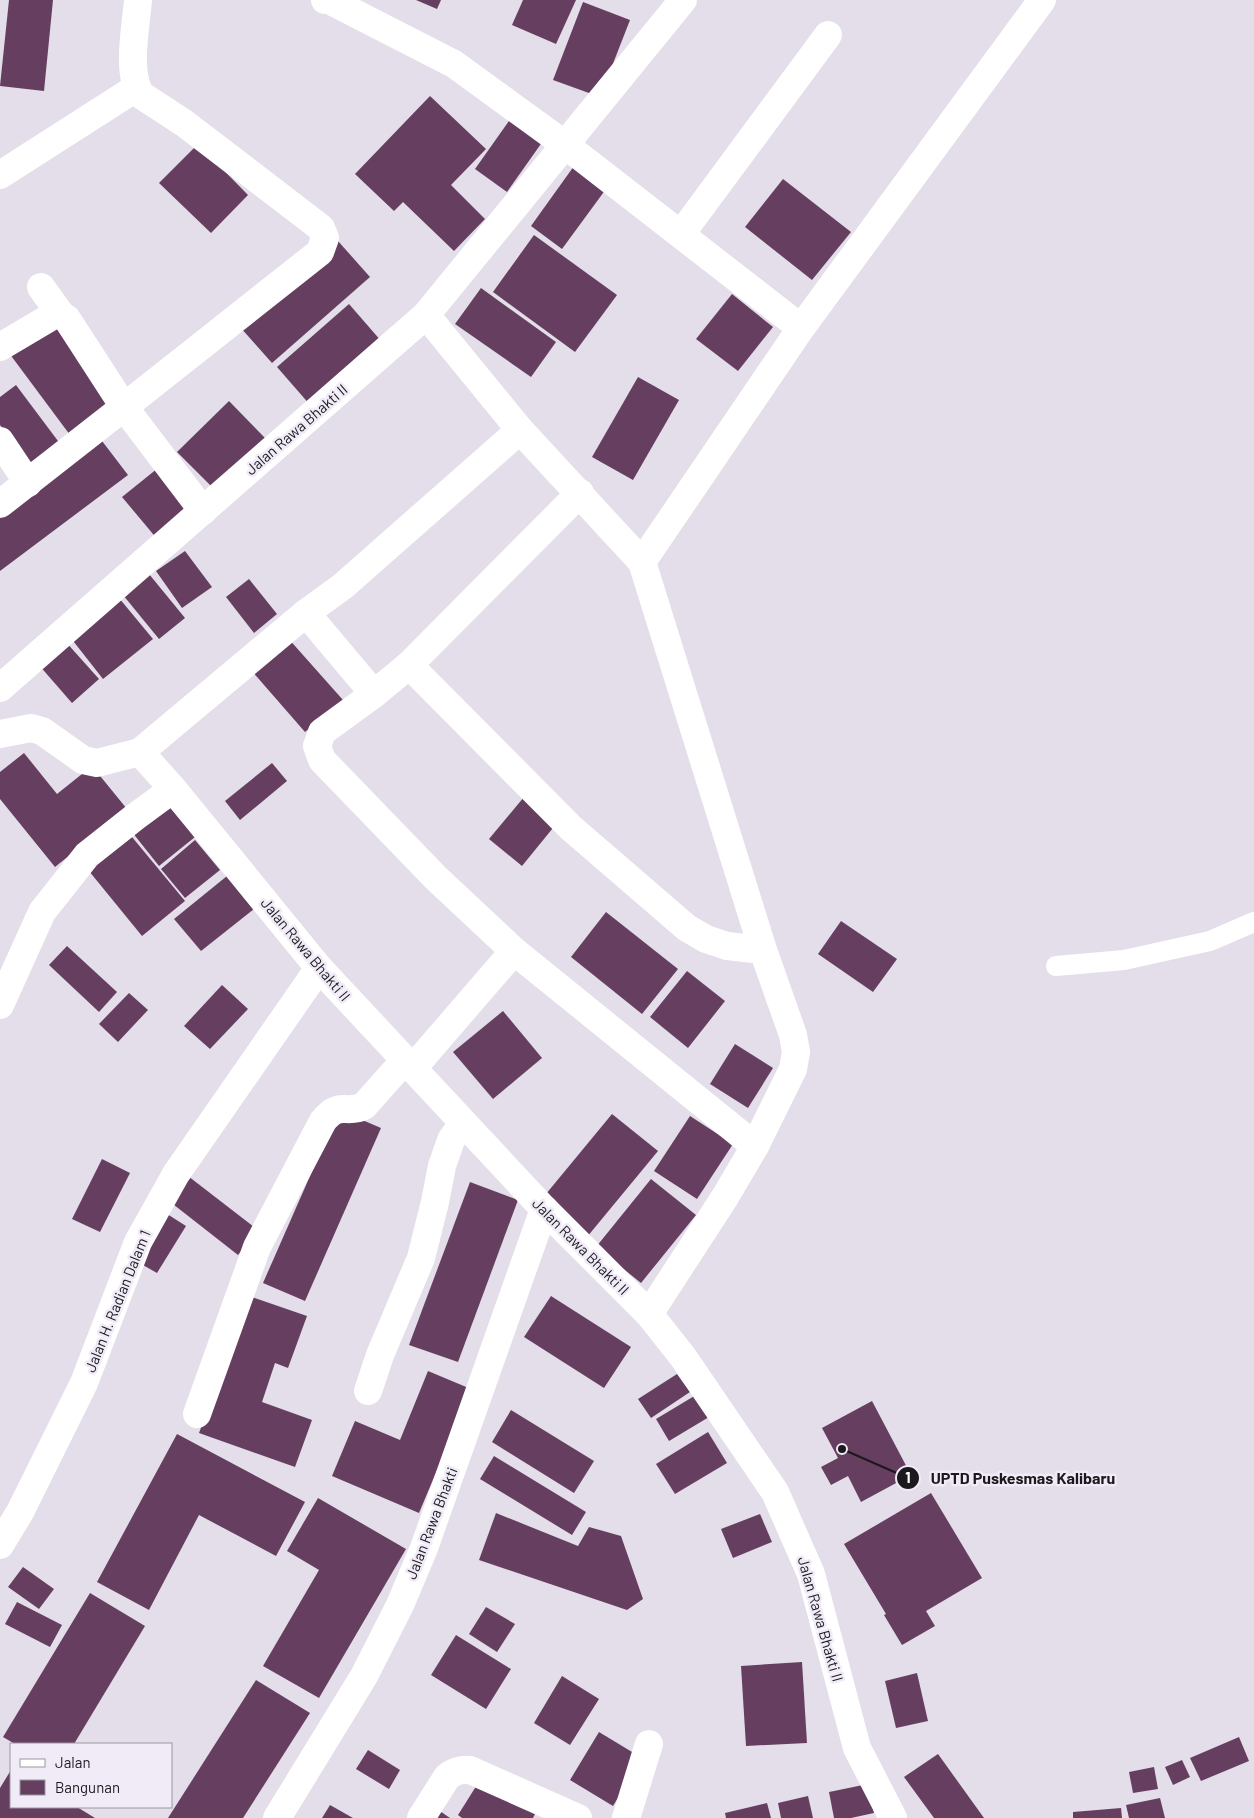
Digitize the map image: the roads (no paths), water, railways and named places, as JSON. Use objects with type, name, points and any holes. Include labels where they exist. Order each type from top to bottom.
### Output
[{"type":"street","points":[[0,504],[320,252],[325,238],[321,228],[184,123],[141,95],[136,88],[132,70],[138,0]]},
{"type":"street","points":[[325,0],[329,0],[454,64],[564,144],[801,328]]},
{"type":"street","name":"Jalan Rawa Bhakti II","points":[[0,688],[426,315],[683,0]]},
{"type":"street","points":[[642,562],[801,328],[1042,0]]},
{"type":"street","points":[[681,234],[828,35]]},
{"type":"street","points":[[0,175],[136,88]]},
{"type":"street","points":[[40,287],[62,315],[67,318],[124,407],[203,511]]},
{"type":"street","points":[[0,347],[54,315],[62,315]]},
{"type":"street","points":[[426,315],[520,430],[642,562],[763,950],[793,1035],[796,1052],[793,1069],[754,1146],[652,1318]]},
{"type":"street","points":[[0,734],[26,728],[42,730],[83,760],[97,763],[140,752],[306,613],[343,586],[520,430]]},
{"type":"street","points":[[0,441],[28,483]]},
{"type":"street","points":[[580,493],[409,665],[374,694],[322,732],[317,746],[318,753],[322,760],[436,878],[514,951],[754,1146]]},
{"type":"street","points":[[306,613],[374,694]]},
{"type":"street","points":[[409,665],[571,828],[687,928],[706,939],[727,946],[763,950]]},
{"type":"street","name":"Jalan Rawa Bhakti II","points":[[140,752],[174,789],[318,968],[544,1209],[652,1318],[674,1344],[775,1492],[811,1574],[857,1748],[893,1818]]},
{"type":"street","points":[[0,1005],[42,912],[87,855],[134,817],[174,789]]},
{"type":"street","points":[[196,1414],[257,1247],[323,1121],[334,1110],[342,1108],[358,1109],[364,1106],[409,1064],[514,951]]},
{"type":"street","name":"Jalan H. Radian Dalam 1","points":[[0,1545],[20,1512],[84,1382],[138,1242],[176,1174],[318,968]]},
{"type":"street","points":[[368,1391],[380,1355],[421,1258],[442,1166],[451,1140],[463,1123]]},
{"type":"street","name":"Jalan Rawa Bhakti","points":[[277,1818],[364,1676],[400,1605],[424,1548],[544,1209]]},
{"type":"street","points":[[626,1818],[649,1744]]},
{"type":"street","points":[[421,1818],[447,1777],[452,1772],[464,1769],[578,1818]]},
{"type":"lane","points":[[1056,966],[1124,960],[1210,941],[1254,922]]},
{"type":"place","name":"UPTD Puskesmas Kalibaru","points":[[842,1449]]}]
